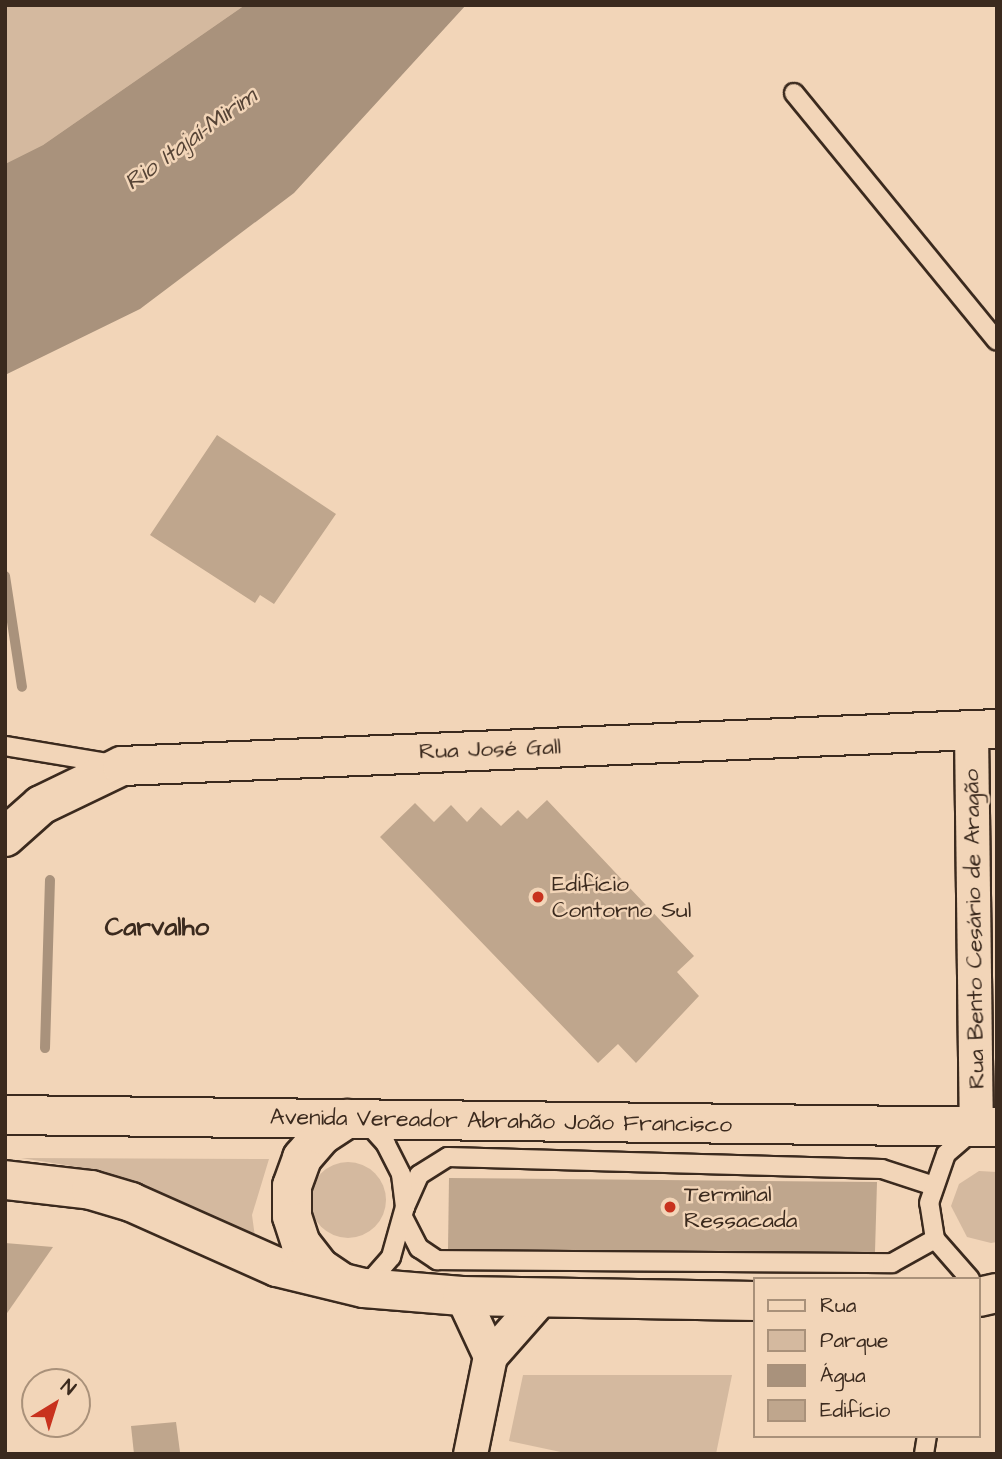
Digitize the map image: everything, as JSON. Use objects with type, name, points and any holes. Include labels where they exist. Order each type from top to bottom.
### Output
[{"type":"main road","name":"Rua José Gall","points":[[5,837],[41,805],[122,766],[984,730]]},
{"type":"main road","name":"Avenida Vereador Abrahão João Francisco","points":[[5,1115],[990,1129]]},
{"type":"main road","points":[[355,1119],[322,1135],[302,1158],[292,1186],[292,1216],[302,1244],[320,1268],[355,1286]]},
{"type":"main road","points":[[5,1180],[91,1190],[131,1202],[277,1267],[355,1286],[462,1296],[754,1301]]},
{"type":"street","name":"Rua Bento Cesário de Aragão","points":[[984,730],[985,951],[990,1129]]},
{"type":"street","points":[[462,1296],[490,1356]]},
{"type":"street","points":[[470,1454],[490,1356],[542,1297]]},
{"type":"lane","points":[[794,93],[997,341]]},
{"type":"lane","points":[[5,746],[122,766]]},
{"type":"lane","points":[[355,1119],[386,1144],[401,1174],[404,1213],[419,1248],[437,1259],[892,1263],[935,1239]]},
{"type":"lane","points":[[968,1277],[935,1239],[931,1185],[946,1154],[990,1129]]},
{"type":"lane","points":[[355,1286],[391,1257],[419,1175],[448,1157],[882,1169],[931,1185]]},
{"type":"lane","points":[[981,1285],[997,1293]]},
{"type":"green space","points":[[5,5],[245,5],[43,145],[5,164]]},
{"type":"green space","points":[[21,1158],[269,1159],[252,1215],[255,1237],[103,1171]]},
{"type":"green space","points":[[348,1162],[362,1165],[375,1173],[383,1186],[386,1200],[383,1214],[375,1227],[362,1235],[348,1238],[334,1235],[321,1227],[313,1214],[310,1200],[313,1186],[321,1173],[334,1165]]},
{"type":"green space","points":[[979,1171],[997,1172],[997,1242],[967,1237],[951,1206],[959,1184]]},
{"type":"green space","points":[[523,1375],[732,1375],[716,1454],[570,1454],[509,1441]]},
{"type":"water","name":"Rio Itajaí-Mirim","points":[[245,5],[466,5],[294,193],[140,309],[5,375],[5,164],[43,145]]},
{"type":"building","points":[[217,435],[336,514],[274,604],[260,595],[255,603],[150,535]]},
{"type":"building","name":"Edifício Contorno Sul","points":[[547,800],[694,956],[677,972],[699,996],[636,1063],[618,1044],[598,1063],[380,837],[415,803],[434,822],[451,805],[467,822],[481,807],[501,826],[518,810],[527,819]]},
{"type":"building","points":[[449,1178],[877,1182],[875,1252],[448,1249]]},
{"type":"building","points":[[5,1243],[53,1247],[5,1316]]},
{"type":"building","points":[[176,1422],[180,1452],[134,1454],[131,1426]]},
{"type":"waterway","points":[[5,576],[22,687]]},
{"type":"waterway","points":[[45,1048],[50,880]]},
{"type":"place","name":"Edifício Contorno Sul","points":[[538,897]]},
{"type":"place","name":"Terminal Ressacada","points":[[670,1207]]},
{"type":"district","name":"Carvalho","points":[[157,928]]}]
